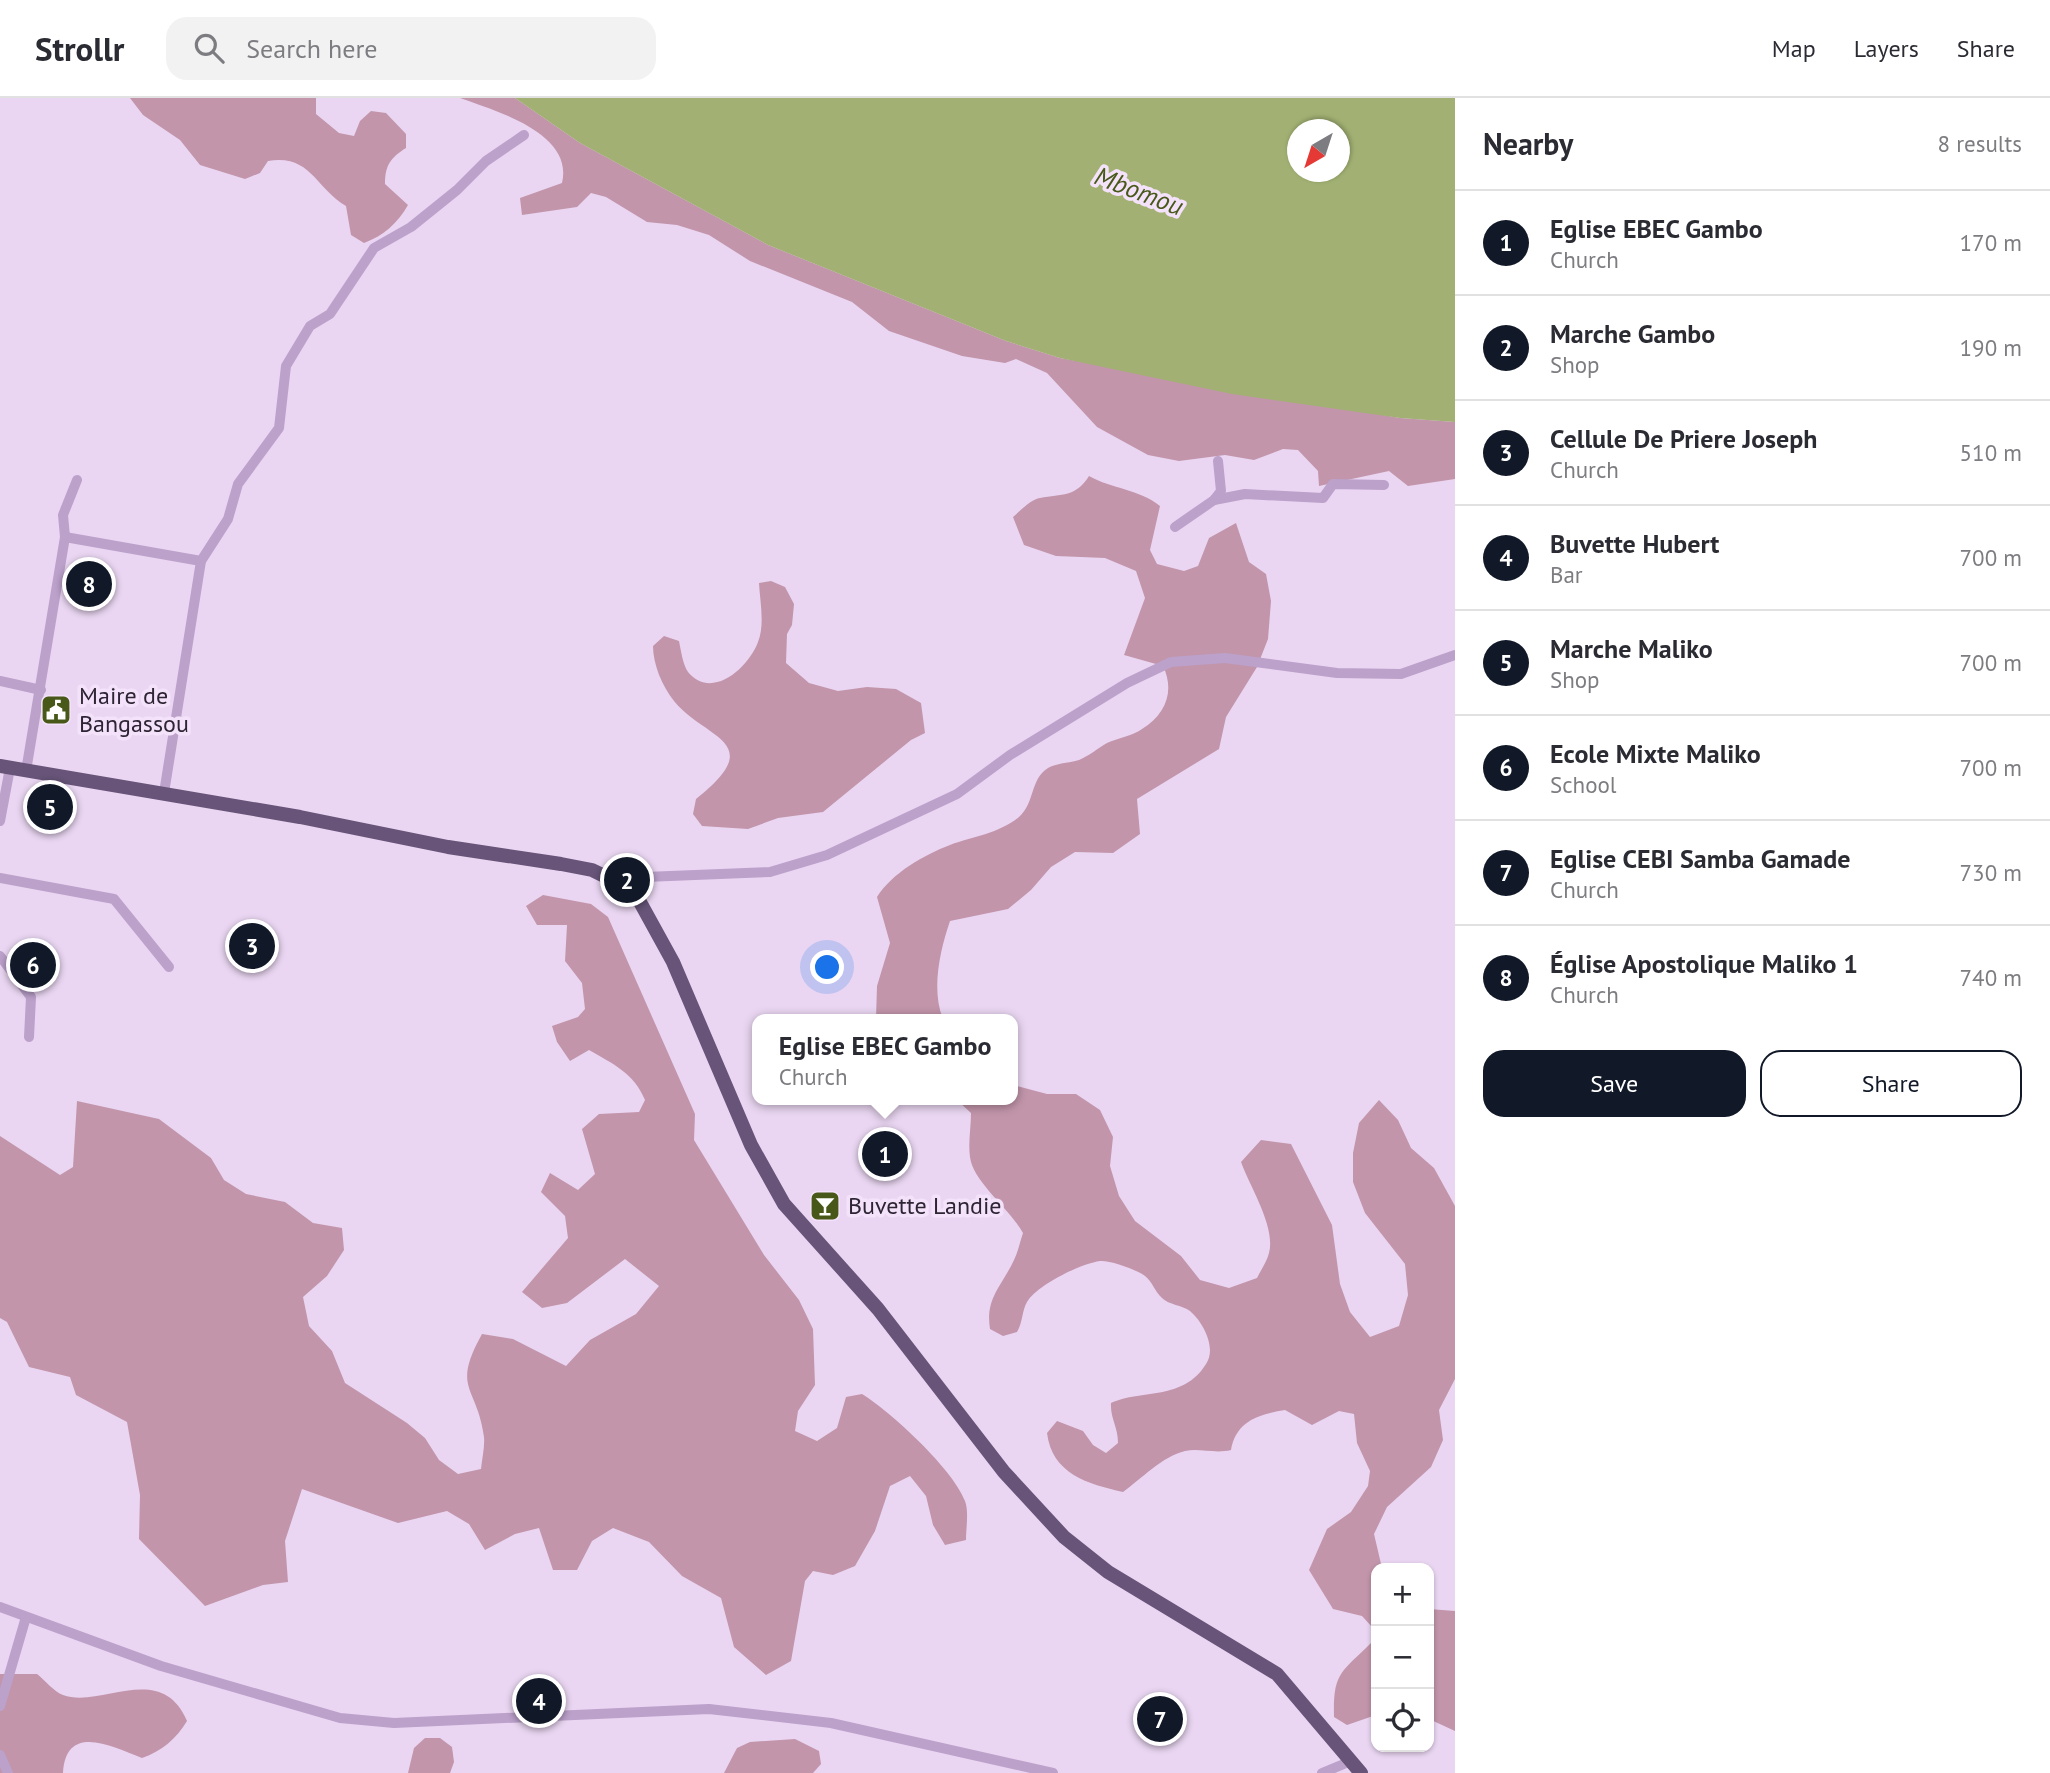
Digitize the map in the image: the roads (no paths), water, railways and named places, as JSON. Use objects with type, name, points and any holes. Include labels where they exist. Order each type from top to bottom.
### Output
[{"type":"main road","points":[[5,767],[164,793],[448,847],[592,870],[629,888],[640,902],[673,962],[751,1145],[784,1204],[878,1309],[1004,1472],[1064,1537],[1108,1572],[1277,1674],[1361,1773]]},
{"type":"street","points":[[164,793],[201,561],[228,519],[238,484],[279,428],[286,366],[310,326],[330,314],[374,248],[411,227],[457,190],[486,161],[524,135]]},
{"type":"street","points":[[1175,527],[1214,500],[1221,491],[1219,461]]},
{"type":"street","points":[[26,771],[65,537],[63,515],[76,480]]},
{"type":"street","points":[[1214,500],[1245,494],[1322,498],[1333,484],[1384,485]]},
{"type":"street","points":[[65,537],[201,561]]},
{"type":"street","points":[[629,888],[645,877],[770,872],[827,855],[957,794],[1010,755],[1127,683],[1171,662],[1225,658],[1337,673],[1401,674],[1455,655]]},
{"type":"street","points":[[0,681],[41,690]]},
{"type":"street","points":[[0,821],[5,767]]},
{"type":"street","points":[[0,878],[114,899],[169,967]]},
{"type":"street","points":[[0,956],[31,997],[29,1037]]},
{"type":"street","points":[[0,1607],[161,1666],[340,1718],[394,1723],[709,1709],[831,1723],[1053,1773]]},
{"type":"street","points":[[0,1706],[26,1617]]},
{"type":"street","points":[[0,1755],[8,1773]]},
{"type":"street","points":[[995,1773],[1001,1761]]},
{"type":"street","points":[[1322,1773],[1351,1761]]},
{"type":"water","name":"Mbomou","points":[[515,98],[1455,98],[1455,422],[1400,418],[1232,394],[1060,358],[1006,341],[768,245],[580,143]]},
{"type":"place","name":"Église Apostolique Maliko 1","points":[[89,584]]},
{"type":"place","name":"Maire de Bangassou","points":[[56,710]]},
{"type":"place","name":"Marche Maliko","points":[[50,807]]},
{"type":"place","name":"Marche Gambo","points":[[627,880]]},
{"type":"place","name":"Cellule De Priere Joseph","points":[[252,946]]},
{"type":"place","name":"Ecole Mixte Maliko","points":[[33,965]]},
{"type":"place","name":"Eglise EBEC Gambo","points":[[885,1154]]},
{"type":"place","name":"Buvette Landie","points":[[825,1206]]},
{"type":"place","name":"Buvette Hubert","points":[[539,1701]]},
{"type":"place","name":"Eglise CEBI Samba Gamade","points":[[1160,1719]]}]
